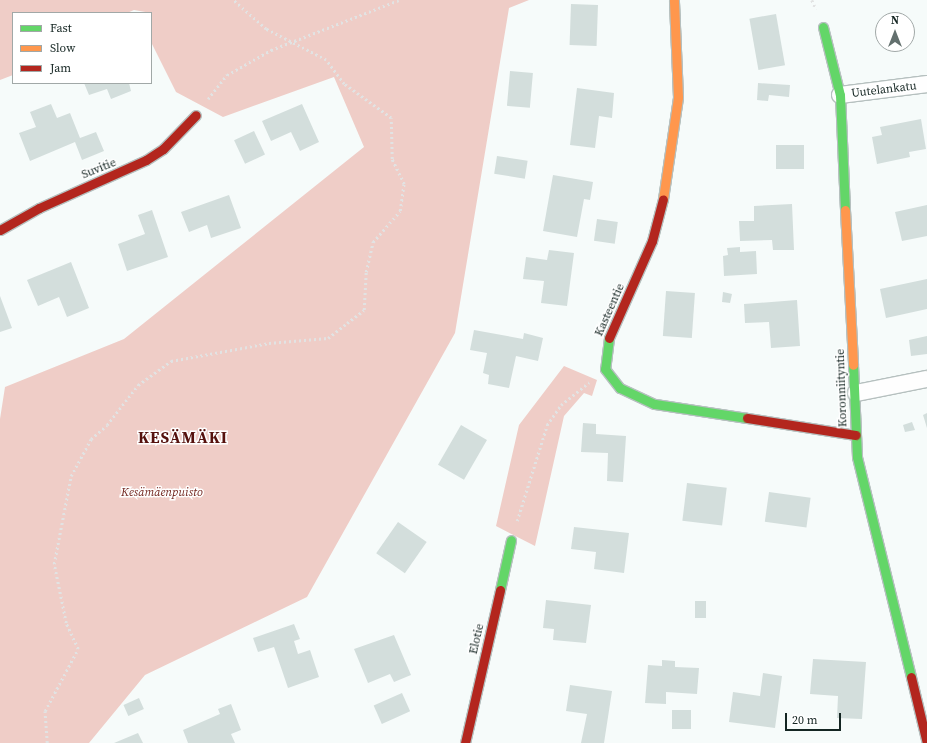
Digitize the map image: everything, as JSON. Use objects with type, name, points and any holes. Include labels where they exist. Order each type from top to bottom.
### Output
[{"type":"street","name":"Kasteentie","points":[[605,369],[607,343],[646,256],[669,177],[678,97],[674,0]]},
{"type":"street","name":"Koronniityntie","points":[[823,27],[840,95],[856,393],[856,435],[862,480],[927,743]]},
{"type":"street","name":"Uutelankatu","points":[[840,95],[927,84]]},
{"type":"street","name":"Suvitie","points":[[0,230],[39,208],[146,160],[163,149],[196,115]]},
{"type":"street","points":[[605,369],[620,388],[655,404],[715,416],[856,435]]},
{"type":"street","points":[[856,393],[927,379]]},
{"type":"street","name":"Elotie","points":[[465,743],[511,540]]},
{"type":"path","points":[[47,743],[45,711],[78,649],[66,623],[54,564],[71,476],[91,439],[107,425],[138,385],[171,361],[269,343],[328,338],[338,331],[364,310],[366,272],[373,242],[400,211],[404,184],[392,159],[391,118],[344,84],[326,60],[294,42],[266,29],[233,0]]},
{"type":"path","points":[[196,115],[227,75],[271,50],[399,0]]},
{"type":"path","points":[[511,540],[548,425],[561,405],[605,369]]},
{"type":"green space","name":"Kesämäenpuisto","points":[[0,0],[529,0],[509,8],[455,333],[307,597],[145,675],[89,743],[0,743],[0,419],[5,387],[124,339],[364,147],[334,77],[223,117],[176,92],[152,44],[152,12],[134,10],[129,12],[12,12],[12,75],[0,80]]},
{"type":"green space","points":[[564,366],[597,380],[592,396],[584,393],[564,416],[535,546],[496,526],[519,425]]},
{"type":"building","points":[[571,4],[598,5],[597,46],[570,45]]},
{"type":"building","points":[[776,14],[785,65],[758,70],[749,19]]},
{"type":"building","points":[[510,71],[533,73],[530,108],[507,106]]},
{"type":"building","points":[[758,83],[790,85],[789,97],[769,95],[768,101],[757,100]]},
{"type":"building","points":[[84,84],[129,84],[131,91],[111,99],[107,89],[89,95]]},
{"type":"building","points":[[577,88],[614,93],[612,118],[599,116],[595,148],[570,145]]},
{"type":"building","points":[[51,104],[57,118],[70,113],[80,138],[96,132],[104,151],[82,160],[75,142],[30,161],[19,133],[36,127],[30,112]]},
{"type":"building","points":[[302,104],[319,142],[300,151],[291,132],[271,141],[262,121]]},
{"type":"building","points":[[921,119],[926,149],[909,152],[910,157],[877,164],[872,137],[882,135],[880,127]]},
{"type":"building","points":[[254,131],[265,155],[245,164],[234,140]]},
{"type":"building","points":[[776,145],[804,145],[804,169],[776,169]]},
{"type":"building","points":[[497,156],[528,161],[525,179],[494,174]]},
{"type":"building","points":[[553,175],[593,182],[590,200],[584,199],[577,237],[543,231]]},
{"type":"building","points":[[229,195],[241,228],[211,238],[207,225],[189,232],[181,212]]},
{"type":"building","points":[[792,204],[794,250],[773,250],[772,240],[740,241],[739,221],[754,221],[754,206]]},
{"type":"building","points":[[927,205],[927,236],[902,241],[895,212]]},
{"type":"building","points":[[152,210],[168,257],[127,271],[118,244],[145,234],[138,215]]},
{"type":"building","points":[[597,219],[618,222],[615,244],[594,241]]},
{"type":"building","points":[[740,247],[740,252],[756,251],[757,274],[724,276],[723,256],[728,255],[727,248]]},
{"type":"building","points":[[549,250],[574,253],[567,306],[541,303],[544,281],[523,279],[526,257],[547,260]]},
{"type":"building","points":[[71,262],[89,308],[67,317],[59,297],[38,306],[27,280]]},
{"type":"building","points":[[927,279],[927,309],[886,318],[880,289]]},
{"type":"building","points":[[666,291],[695,293],[692,338],[663,336]]},
{"type":"building","points":[[723,292],[732,294],[730,303],[722,302]]},
{"type":"building","points":[[0,296],[12,328],[0,332]]},
{"type":"building","points":[[797,300],[800,346],[771,348],[769,322],[745,323],[744,304]]},
{"type":"building","points":[[474,330],[523,339],[524,333],[543,338],[538,361],[516,356],[509,388],[488,384],[489,375],[483,373],[487,353],[470,350]]},
{"type":"building","points":[[927,336],[927,354],[911,356],[909,340]]},
{"type":"building","points":[[927,413],[927,428],[923,415]]},
{"type":"building","points":[[912,422],[915,430],[905,432],[903,425]]},
{"type":"building","points":[[583,423],[596,424],[596,434],[626,436],[623,482],[607,481],[608,453],[581,452]]},
{"type":"building","points":[[461,425],[487,440],[464,480],[438,465]]},
{"type":"building","points":[[687,483],[727,488],[722,526],[682,521]]},
{"type":"building","points":[[769,492],[811,498],[806,528],[765,522]]},
{"type":"building","points":[[398,522],[427,542],[405,573],[376,553]]},
{"type":"building","points":[[574,527],[629,533],[624,573],[594,569],[596,552],[571,549]]},
{"type":"building","points":[[546,600],[591,605],[586,643],[553,640],[554,629],[543,628]]},
{"type":"building","points":[[695,601],[706,601],[706,618],[695,618]]},
{"type":"building","points":[[294,624],[300,639],[294,641],[298,654],[310,650],[319,677],[288,688],[274,647],[258,652],[253,638]]},
{"type":"building","points":[[394,635],[411,675],[394,682],[390,674],[368,683],[354,649]]},
{"type":"building","points":[[813,659],[866,662],[862,719],[837,718],[838,696],[810,694]]},
{"type":"building","points":[[662,660],[675,661],[675,667],[699,668],[697,694],[666,692],[666,704],[645,703],[648,665],[662,666]]},
{"type":"building","points":[[763,673],[782,676],[775,728],[729,722],[733,692],[760,696]]},
{"type":"building","points":[[570,685],[612,691],[604,743],[581,743],[587,714],[566,711]]},
{"type":"building","points":[[402,693],[410,711],[382,724],[374,706]]},
{"type":"building","points":[[139,698],[144,709],[128,716],[123,705]]},
{"type":"building","points":[[231,704],[241,730],[231,734],[235,743],[188,743],[183,730],[220,714],[218,709]]},
{"type":"building","points":[[672,710],[691,710],[691,729],[672,729]]},
{"type":"building","points":[[138,733],[143,743],[114,743]]},
{"type":"traffic: fast","points":[[823,27],[840,95],[845,210]]},
{"type":"traffic: fast","points":[[609,338],[605,369],[620,388],[655,404],[747,418]]},
{"type":"traffic: fast","points":[[853,365],[857,457],[911,677]]},
{"type":"traffic: fast","points":[[500,590],[511,540]]},
{"type":"traffic: slow","points":[[663,199],[678,97],[674,0]]},
{"type":"traffic: slow","points":[[845,210],[853,365]]},
{"type":"traffic: jam","points":[[0,230],[39,208],[146,160],[163,149],[196,115]]},
{"type":"traffic: jam","points":[[609,338],[652,241],[663,199]]},
{"type":"traffic: jam","points":[[747,418],[856,435]]},
{"type":"traffic: jam","points":[[465,743],[500,590]]},
{"type":"traffic: jam","points":[[911,677],[927,743]]},
{"type":"district","name":"KESÄMÄKI","points":[[183,437]]}]
